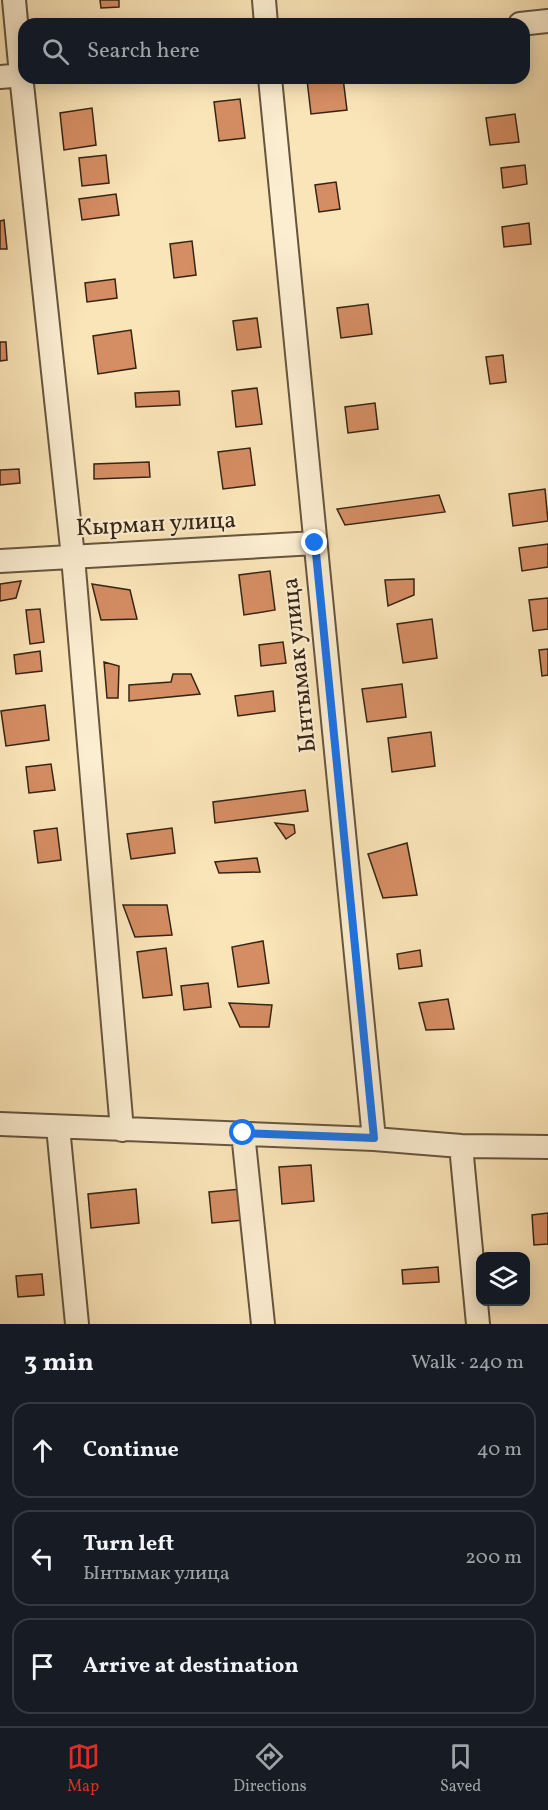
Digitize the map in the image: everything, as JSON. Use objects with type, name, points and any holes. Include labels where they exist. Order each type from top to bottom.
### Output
[{"type":"street","points":[[15,0],[15,76],[73,557],[122,1130]]},
{"type":"street","points":[[264,0],[266,18]]},
{"type":"street","points":[[530,23],[548,21]]},
{"type":"street","name":"Ынтымак улица","points":[[271,84],[374,1138]]},
{"type":"street","name":"Кырман улица","points":[[0,561],[315,543]]},
{"type":"street","points":[[0,1124],[374,1138],[460,1146],[548,1147]]},
{"type":"street","points":[[58,1127],[77,1324]]},
{"type":"street","points":[[243,1133],[263,1324]]},
{"type":"street","points":[[460,1146],[478,1324]]},
{"type":"building","points":[[100,0],[119,0],[119,7],[101,8]]},
{"type":"building","points":[[307,84],[344,84],[347,110],[311,114]]},
{"type":"building","points":[[240,99],[245,138],[219,141],[214,102]]},
{"type":"building","points":[[92,108],[96,145],[64,150],[60,113]]},
{"type":"building","points":[[515,114],[519,142],[490,145],[486,118]]},
{"type":"building","points":[[106,155],[109,183],[82,186],[79,158]]},
{"type":"building","points":[[525,165],[527,184],[503,188],[501,168]]},
{"type":"building","points":[[336,182],[340,209],[319,212],[315,185]]},
{"type":"building","points":[[116,194],[119,215],[82,220],[79,199]]},
{"type":"building","points":[[4,220],[7,249],[0,249],[0,221]]},
{"type":"building","points":[[529,223],[531,244],[504,247],[502,227]]},
{"type":"building","points":[[192,241],[196,275],[174,278],[170,244]]},
{"type":"building","points":[[115,279],[117,298],[87,302],[85,283]]},
{"type":"building","points":[[368,304],[372,334],[341,338],[337,308]]},
{"type":"building","points":[[257,318],[261,347],[237,350],[233,321]]},
{"type":"building","points":[[131,330],[136,368],[98,374],[93,336]]},
{"type":"building","points":[[0,342],[6,342],[7,360],[0,361]]},
{"type":"building","points":[[503,355],[506,382],[490,384],[486,357]]},
{"type":"building","points":[[257,388],[262,424],[236,427],[232,391]]},
{"type":"building","points":[[179,391],[180,405],[136,407],[135,393]]},
{"type":"building","points":[[375,403],[378,429],[348,433],[345,407]]},
{"type":"building","points":[[250,448],[255,485],[223,489],[218,452]]},
{"type":"building","points":[[149,462],[150,477],[94,479],[94,464]]},
{"type":"building","points":[[19,469],[20,483],[0,485],[0,470]]},
{"type":"building","points":[[545,489],[548,521],[513,526],[509,494]]},
{"type":"building","points":[[439,495],[445,512],[345,525],[337,509]]},
{"type":"building","points":[[548,544],[548,567],[522,571],[519,548]]},
{"type":"building","points":[[270,571],[275,610],[244,615],[239,575]]},
{"type":"building","points":[[414,579],[414,595],[388,606],[385,580]]},
{"type":"building","points":[[21,581],[16,598],[0,601],[0,584]]},
{"type":"building","points":[[92,584],[130,590],[137,619],[101,620]]},
{"type":"building","points":[[548,598],[548,629],[533,631],[529,600]]},
{"type":"building","points":[[40,609],[44,642],[30,644],[26,610]]},
{"type":"building","points":[[432,619],[437,658],[403,663],[397,624]]},
{"type":"building","points":[[283,642],[286,663],[261,666],[259,645]]},
{"type":"building","points":[[548,649],[548,675],[542,676],[539,650]]},
{"type":"building","points":[[40,651],[42,671],[16,674],[14,655]]},
{"type":"building","points":[[104,662],[119,666],[118,698],[107,698]]},
{"type":"building","points":[[173,674],[191,674],[200,694],[129,701],[129,685],[171,682]]},
{"type":"building","points":[[402,684],[406,717],[367,722],[362,689]]},
{"type":"building","points":[[273,691],[275,711],[238,716],[235,696]]},
{"type":"building","points":[[45,705],[49,740],[6,746],[1,711]]},
{"type":"building","points":[[431,732],[435,766],[392,772],[388,738]]},
{"type":"building","points":[[51,764],[55,790],[29,793],[26,767]]},
{"type":"building","points":[[305,790],[308,811],[215,823],[213,802]]},
{"type":"building","points":[[275,823],[294,825],[295,833],[286,839]]},
{"type":"building","points":[[57,828],[61,860],[38,863],[34,831]]},
{"type":"building","points":[[172,828],[175,853],[131,859],[127,834]]},
{"type":"building","points":[[407,843],[417,895],[383,898],[368,854]]},
{"type":"building","points":[[257,858],[260,872],[219,873],[215,862]]},
{"type":"building","points":[[123,905],[167,905],[172,935],[135,937]]},
{"type":"building","points":[[263,941],[269,983],[238,987],[232,947]]},
{"type":"building","points":[[166,948],[172,995],[143,998],[137,952]]},
{"type":"building","points":[[420,950],[422,966],[399,969],[397,954]]},
{"type":"building","points":[[208,983],[211,1007],[184,1010],[181,986]]},
{"type":"building","points":[[448,999],[454,1029],[426,1030],[419,1003]]},
{"type":"building","points":[[229,1003],[272,1005],[269,1027],[240,1027]]},
{"type":"building","points":[[311,1165],[314,1201],[282,1204],[279,1167]]},
{"type":"building","points":[[136,1189],[139,1223],[91,1228],[88,1194]]},
{"type":"building","points":[[241,1189],[244,1220],[212,1223],[209,1192]]},
{"type":"building","points":[[548,1213],[548,1244],[534,1245],[532,1215]]},
{"type":"building","points":[[438,1267],[439,1282],[403,1284],[402,1270]]},
{"type":"building","points":[[42,1274],[44,1295],[18,1297],[16,1276]]},
{"type":"route","points":[[243,1133],[374,1138],[315,543]]}]
